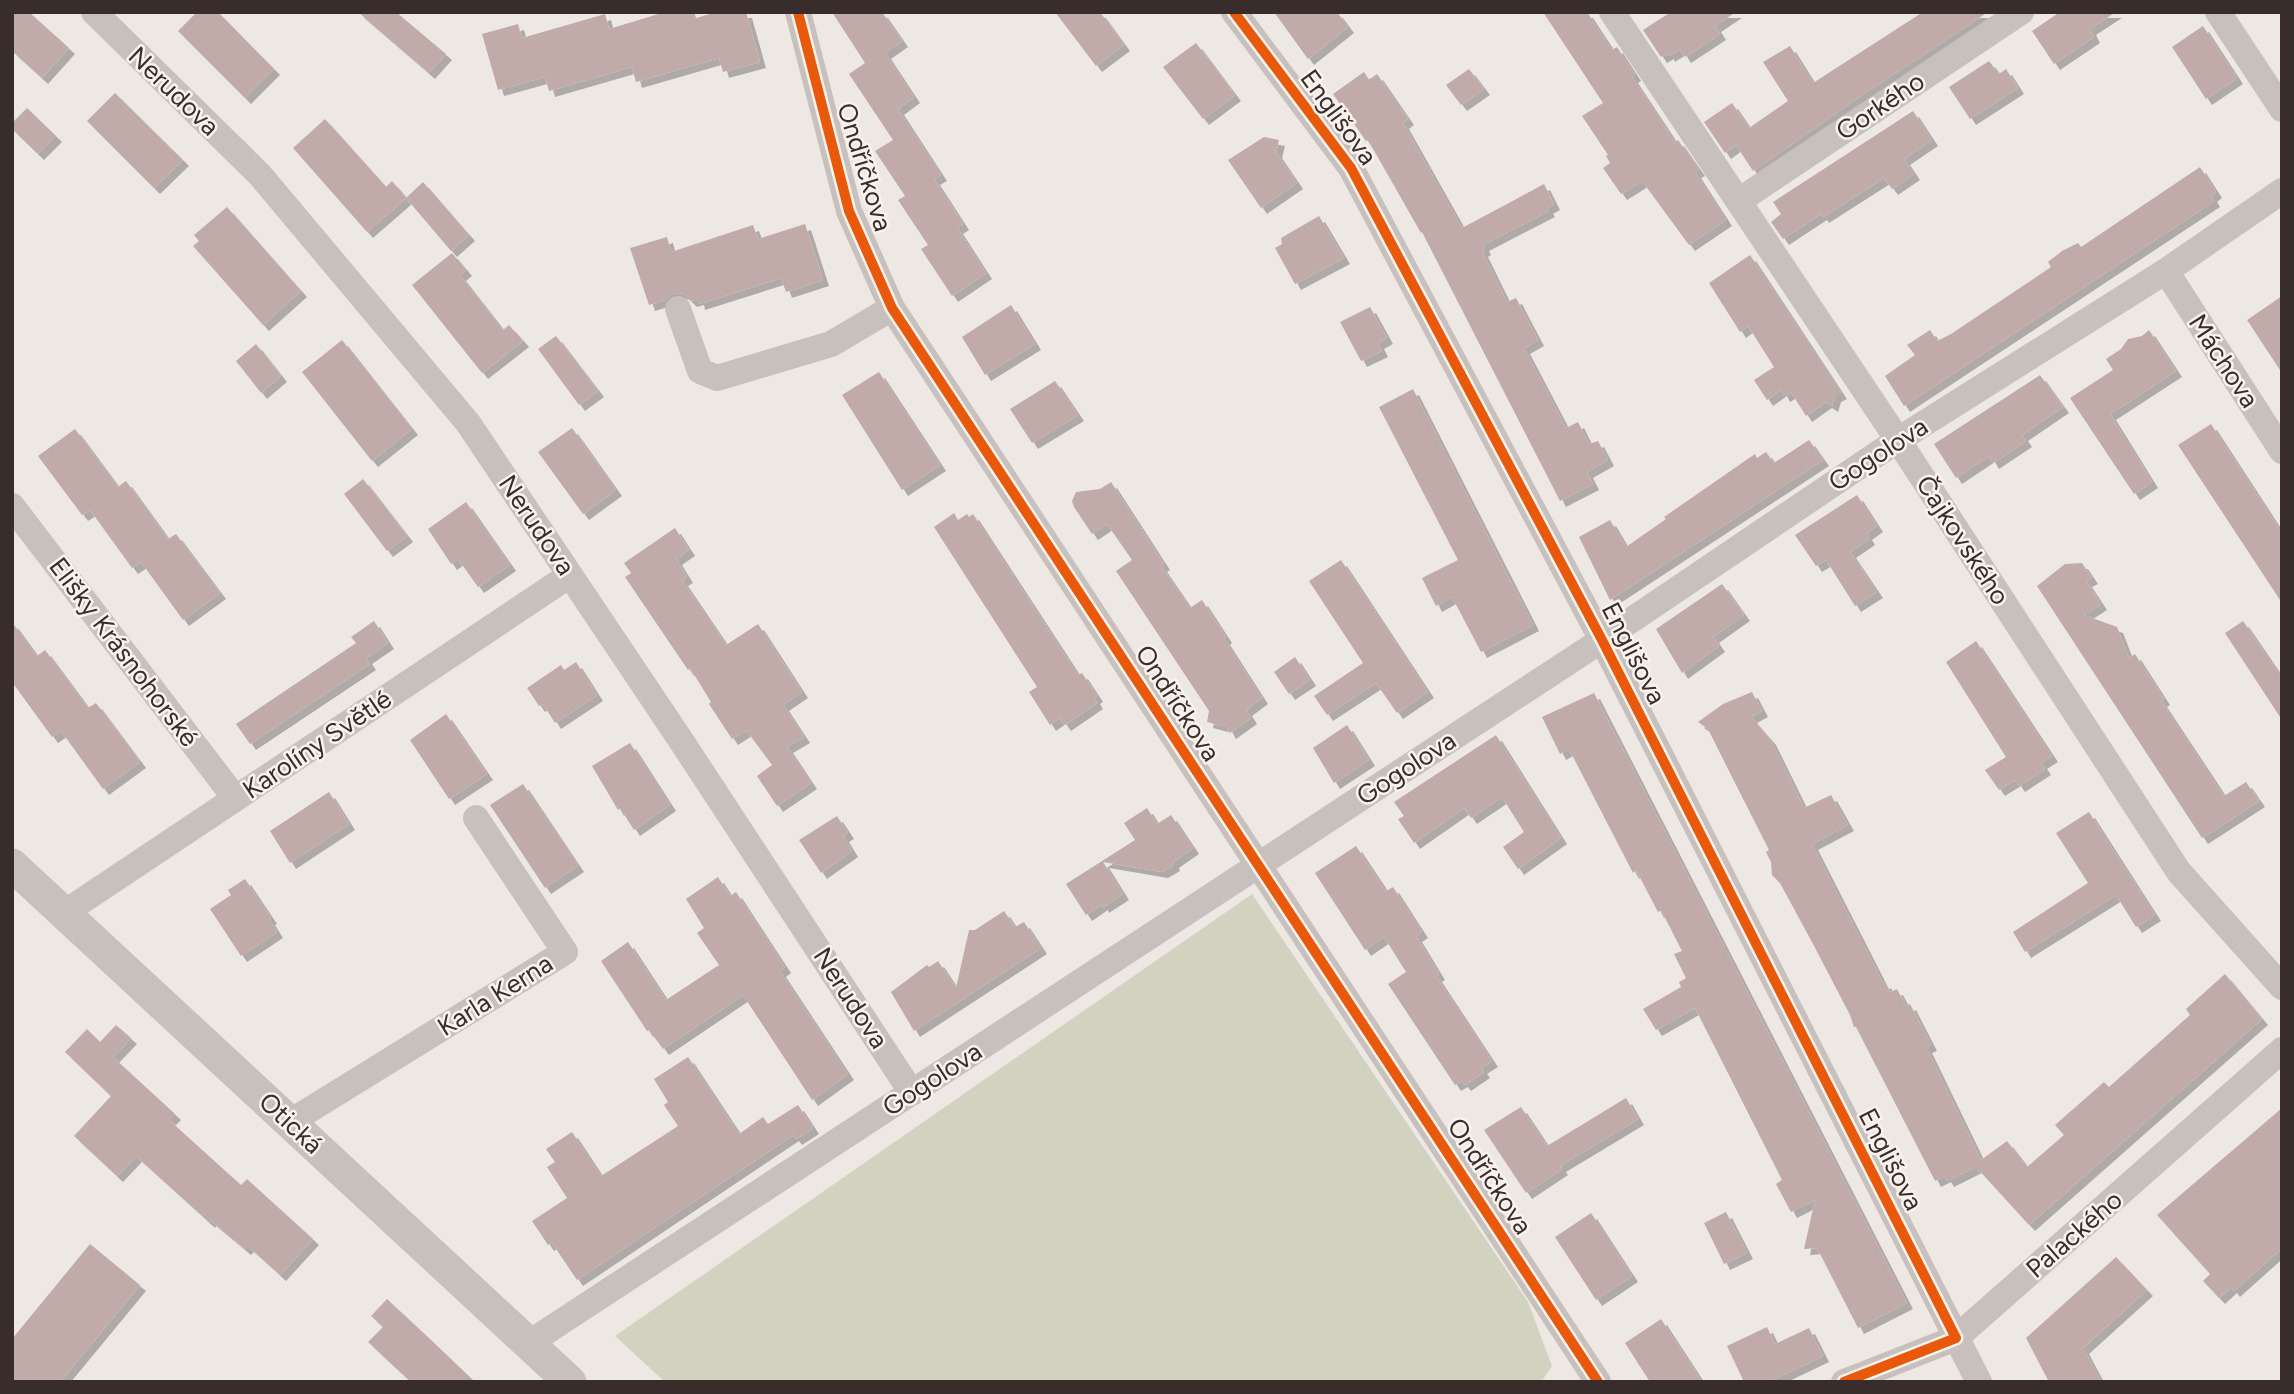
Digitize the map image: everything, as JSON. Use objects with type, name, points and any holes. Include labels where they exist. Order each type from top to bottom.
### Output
[{"type":"street","name":"Nerudova","points":[[94,12],[268,185],[468,423],[807,930],[912,1093]]},
{"type":"street","name":"Ondříčkova","points":[[798,12],[849,211],[892,308],[1598,1382]]},
{"type":"street","name":"Englišova","points":[[1234,12],[1351,169],[1602,639],[1979,1382]]},
{"type":"street","name":"Čajkovského","points":[[1612,12],[1740,200],[2179,872],[2282,987]]},
{"type":"street","name":"Gorkého","points":[[1740,200],[2021,12]]},
{"type":"street","points":[[2218,12],[2282,109]]},
{"type":"street","name":"Gogolova","points":[[528,1343],[1602,639],[1898,440],[2166,271],[2282,191]]},
{"type":"street","name":"Máchova","points":[[2166,271],[2282,451]]},
{"type":"street","points":[[678,309],[700,371],[717,378],[831,344],[892,308]]},
{"type":"street","name":"Elišky Krásnohorské","points":[[12,506],[235,798]]},
{"type":"street","name":"Karolíny Světlé","points":[[64,914],[570,575]]},
{"type":"street","name":"Karla Kerna","points":[[290,1122],[565,951],[476,818]]},
{"type":"street","name":"Otická","points":[[12,865],[570,1382]]},
{"type":"street","name":"Palackého","points":[[1844,1382],[1956,1338],[2282,1050]]},
{"type":"green space","points":[[1252,894],[1528,1302],[1552,1366],[1541,1382],[665,1382],[615,1336]]},
{"type":"building","points":[[12,12],[29,12],[69,48],[42,78],[12,51]]},
{"type":"building","points":[[197,12],[218,12],[274,69],[245,98],[178,31]]},
{"type":"building","points":[[358,12],[396,12],[446,54],[429,73]]},
{"type":"building","points":[[665,12],[694,12],[696,18],[717,12],[746,12],[760,62],[723,72],[719,58],[636,82],[632,67],[549,91],[545,77],[498,90],[482,34],[518,24],[522,38],[605,14],[609,29]]},
{"type":"building","points":[[832,12],[882,12],[902,41],[885,53],[914,97],[898,109],[941,175],[934,179],[963,224],[957,228],[986,273],[952,296],[921,249],[928,245],[898,200],[905,196],[875,151],[893,140],[849,74],[865,63]]},
{"type":"building","points":[[1055,12],[1100,12],[1124,45],[1096,66]]},
{"type":"building","points":[[1274,12],[1337,12],[1348,27],[1308,59]]},
{"type":"building","points":[[1543,12],[1587,12],[1612,50],[1617,47],[1635,75],[1632,77],[1675,142],[1678,140],[1699,170],[1695,172],[1726,220],[1689,245],[1642,181],[1621,194],[1603,168],[1610,163],[1606,156],[1608,155],[1582,116],[1603,103]]},
{"type":"building","points":[[1671,12],[1736,12],[1715,26],[1720,34],[1685,57],[1680,49],[1669,56],[1668,53],[1661,57],[1643,30]]},
{"type":"building","points":[[1923,12],[1988,12],[1753,171],[1736,145],[1725,153],[1704,122],[1732,103],[1749,128],[1788,101],[1763,62],[1790,46],[1813,83]]},
{"type":"building","points":[[2060,12],[2116,12],[2090,29],[2094,37],[2054,64],[2032,31]]},
{"type":"building","points":[[2203,26],[2237,78],[2206,99],[2172,47]]},
{"type":"building","points":[[1196,43],[1235,95],[1203,119],[1163,67]]},
{"type":"building","points":[[1989,61],[1999,74],[2006,69],[2018,88],[1970,119],[1949,87]]},
{"type":"building","points":[[1469,69],[1484,89],[1461,105],[1446,85]]},
{"type":"building","points":[[1364,72],[1369,80],[1377,74],[1408,119],[1403,123],[1462,228],[1544,184],[1554,204],[1547,208],[1549,211],[1483,245],[1485,249],[1482,251],[1507,302],[1516,298],[1538,340],[1524,348],[1566,428],[1578,422],[1589,444],[1598,441],[1608,460],[1587,472],[1593,484],[1560,501],[1422,232],[1368,140],[1366,141],[1333,94]]},
{"type":"building","points":[[115,93],[183,160],[154,188],[87,121]]},
{"type":"building","points":[[27,108],[56,136],[38,154],[12,129],[12,123]]},
{"type":"building","points":[[1913,111],[1932,140],[1904,159],[1914,174],[1892,189],[1884,178],[1783,239],[1771,222],[1781,214],[1773,202]]},
{"type":"building","points":[[325,119],[386,187],[392,181],[406,198],[367,232],[293,148]]},
{"type":"building","points":[[1264,137],[1279,140],[1276,152],[1297,183],[1261,208],[1228,160]]},
{"type":"building","points":[[2200,167],[2216,192],[2211,196],[2214,201],[1904,406],[1885,376],[1915,355],[1907,345],[1930,330],[1937,341],[1951,334],[2051,267],[2048,262],[2062,251],[2078,243],[2081,247]]},
{"type":"building","points":[[423,182],[469,235],[451,251],[406,198]]},
{"type":"building","points":[[227,207],[301,291],[263,325],[193,246],[199,241],[194,235]]},
{"type":"building","points":[[1319,216],[1344,258],[1295,284],[1275,248],[1282,244],[1281,238]]},
{"type":"building","points":[[805,224],[823,280],[786,292],[781,278],[699,304],[698,299],[691,301],[680,293],[649,305],[630,248],[667,237],[671,252],[753,225],[758,239]]},
{"type":"building","points":[[452,253],[466,270],[460,275],[503,330],[509,325],[523,341],[482,373],[412,285]]},
{"type":"building","points":[[1750,255],[1841,393],[1835,396],[1832,406],[1826,402],[1806,416],[1791,392],[1784,396],[1781,390],[1767,400],[1754,380],[1774,367],[1748,326],[1740,332],[1709,283]]},
{"type":"building","points":[[2282,296],[2282,373],[2247,320]]},
{"type":"building","points":[[1011,305],[1035,344],[985,375],[962,337]]},
{"type":"building","points":[[1370,307],[1387,338],[1378,343],[1382,351],[1361,361],[1340,322]]},
{"type":"building","points":[[2149,330],[2176,371],[2110,414],[2152,482],[2134,494],[2070,398],[2113,370],[2106,359],[2121,349],[2128,339],[2142,336]]},
{"type":"building","points":[[556,336],[598,391],[579,405],[538,349]]},
{"type":"building","points":[[342,340],[412,429],[372,461],[302,372]]},
{"type":"building","points":[[256,344],[281,376],[261,393],[236,361]]},
{"type":"building","points":[[879,372],[940,465],[902,490],[842,395]]},
{"type":"building","points":[[2040,375],[2063,407],[2022,435],[2026,441],[1993,463],[1989,456],[1956,478],[1934,444]]},
{"type":"building","points":[[1055,381],[1078,415],[1032,443],[1010,409]]},
{"type":"building","points":[[1413,389],[1533,625],[1481,652],[1452,597],[1436,606],[1422,578],[1458,560],[1379,407]]},
{"type":"building","points":[[2211,424],[2282,533],[2282,603],[2178,445]]},
{"type":"building","points":[[572,428],[616,490],[583,514],[538,452]]},
{"type":"building","points":[[75,429],[118,487],[126,481],[168,539],[176,534],[220,593],[183,620],[141,562],[132,568],[90,510],[82,515],[38,456]]},
{"type":"building","points":[[1809,440],[1823,460],[1610,600],[1579,537],[1610,520],[1626,547],[1666,519],[1664,517],[1755,454],[1757,458],[1766,452],[1774,463]]},
{"type":"building","points":[[363,479],[407,536],[387,551],[344,494]]},
{"type":"building","points":[[1111,482],[1164,564],[1161,566],[1190,608],[1202,600],[1262,698],[1246,710],[1251,718],[1230,733],[1225,724],[1222,726],[1207,722],[1209,711],[1116,571],[1132,560],[1107,524],[1092,534],[1074,507],[1072,501],[1076,492],[1100,489]]},
{"type":"building","points":[[1857,495],[1877,526],[1866,534],[1869,539],[1850,552],[1877,592],[1855,606],[1826,560],[1816,566],[1795,535]]},
{"type":"building","points":[[466,502],[510,565],[478,587],[458,559],[451,564],[428,529]]},
{"type":"building","points":[[954,513],[958,520],[967,514],[969,517],[973,514],[1078,675],[1082,673],[1097,696],[1094,698],[1097,703],[1065,725],[1060,718],[1050,725],[1029,692],[1037,687],[934,527]]},
{"type":"building","points":[[675,528],[689,550],[676,559],[687,577],[682,580],[726,645],[758,624],[802,692],[783,705],[804,737],[787,747],[811,783],[777,806],[757,776],[772,765],[746,730],[732,739],[690,668],[688,670],[625,577],[631,573],[624,563]]},
{"type":"building","points":[[1341,560],[1428,692],[1397,713],[1376,683],[1327,715],[1314,696],[1363,663],[1309,581]]},
{"type":"building","points":[[2082,563],[2092,578],[2086,581],[2101,604],[2084,615],[2117,627],[2129,658],[2135,654],[2164,699],[2161,701],[2224,796],[2246,782],[2259,801],[2202,838],[2037,586],[2065,564]]},
{"type":"building","points":[[1722,584],[1744,615],[1713,637],[1719,646],[1682,673],[1656,629]]},
{"type":"building","points":[[374,621],[388,643],[366,658],[370,664],[250,744],[236,724],[356,643],[351,637]]},
{"type":"building","points":[[2243,621],[2282,678],[2282,720],[2225,633]]},
{"type":"building","points":[[12,622],[37,656],[45,650],[88,708],[96,703],[140,762],[103,789],[61,731],[52,737],[12,682]]},
{"type":"building","points":[[1976,641],[2052,756],[2041,763],[2045,769],[2019,786],[2015,780],[1999,790],[1985,770],[2006,757],[1946,662]]},
{"type":"building","points":[[1295,657],[1310,680],[1289,694],[1274,672]]},
{"type":"building","points":[[576,662],[597,695],[555,723],[543,704],[539,706],[527,688],[561,665],[564,670]]},
{"type":"building","points":[[1752,692],[1762,711],[1751,717],[1770,739],[1804,808],[1831,795],[1848,825],[1812,844],[1883,983],[1885,982],[1890,992],[1897,989],[1906,1006],[1910,1004],[1931,1045],[1926,1047],[1981,1160],[2007,1141],[2027,1167],[2064,1135],[2055,1125],[2104,1082],[2109,1087],[2190,1015],[2186,1009],[2225,974],[2262,1019],[2029,1225],[1976,1167],[1948,1181],[1945,1176],[1935,1181],[1813,944],[1780,883],[1772,875],[1771,862],[1766,852],[1769,850],[1708,729],[1698,722],[1723,704]]},
{"type":"building","points":[[1594,693],[1907,1303],[1858,1328],[1817,1248],[1804,1249],[1815,1200],[1791,1212],[1776,1184],[1782,1180],[1695,1008],[1656,1030],[1643,1009],[1681,987],[1679,982],[1686,978],[1674,954],[1682,951],[1636,870],[1633,873],[1569,749],[1560,754],[1542,717]]},
{"type":"building","points":[[446,714],[487,774],[449,799],[410,740]]},
{"type":"building","points":[[1347,725],[1369,760],[1334,783],[1313,748]]},
{"type":"building","points":[[1496,735],[1561,838],[1518,869],[1503,847],[1524,832],[1502,797],[1471,818],[1464,808],[1414,843],[1398,819],[1404,816],[1394,802]]},
{"type":"building","points":[[630,743],[670,805],[634,830],[620,808],[618,810],[592,766]]},
{"type":"building","points":[[523,784],[578,866],[545,888],[490,805]]},
{"type":"building","points":[[329,792],[349,824],[290,863],[270,831]]},
{"type":"building","points":[[1147,808],[1157,824],[1171,815],[1193,848],[1162,872],[1103,862],[1123,894],[1086,915],[1066,884],[1135,840],[1124,823]]},
{"type":"building","points":[[2089,812],[2155,915],[2136,927],[2116,895],[2025,952],[2013,932],[2088,883],[2056,833]]},
{"type":"building","points":[[837,816],[848,833],[843,836],[852,851],[821,873],[799,840]]},
{"type":"building","points":[[1356,846],[1386,891],[1393,887],[1422,932],[1416,936],[1439,974],[1436,976],[1492,1061],[1481,1068],[1484,1072],[1465,1085],[1462,1081],[1455,1085],[1388,984],[1406,972],[1384,937],[1365,950],[1315,873]]},
{"type":"building","points":[[718,877],[730,896],[736,892],[785,967],[780,971],[848,1074],[812,1100],[743,995],[663,1049],[649,1030],[647,1031],[601,961],[628,942],[666,1000],[719,965],[697,933],[704,928],[686,899]]},
{"type":"building","points":[[245,879],[277,932],[241,956],[210,909],[231,895],[228,890]]},
{"type":"building","points":[[1004,911],[1015,927],[1024,922],[1041,948],[914,1031],[891,992],[927,965],[929,967],[938,961],[956,988],[969,930],[975,930]]},
{"type":"building","points":[[116,1025],[131,1038],[113,1057],[175,1114],[169,1120],[241,1185],[247,1179],[313,1239],[280,1275],[248,1246],[245,1249],[210,1220],[209,1222],[136,1156],[117,1176],[74,1136],[111,1096],[65,1052],[87,1029],[100,1042]]},
{"type":"building","points":[[688,1057],[739,1134],[763,1117],[768,1124],[798,1105],[813,1128],[796,1139],[793,1135],[577,1280],[552,1243],[548,1245],[532,1221],[567,1198],[547,1167],[555,1162],[546,1149],[572,1132],[601,1176],[678,1126],[664,1105],[668,1102],[654,1079]]},
{"type":"building","points":[[1626,1098],[1638,1119],[1560,1166],[1562,1169],[1526,1193],[1484,1130],[1521,1107],[1547,1146]]},
{"type":"building","points":[[2282,1108],[2282,1248],[2234,1291],[2231,1287],[2219,1298],[2203,1281],[2210,1274],[2157,1215]]},
{"type":"building","points":[[1726,1212],[1747,1253],[1724,1264],[1704,1223]]},
{"type":"building","points":[[1591,1213],[1632,1276],[1596,1300],[1555,1237]]},
{"type":"building","points":[[90,1244],[140,1285],[60,1382],[12,1382],[12,1339]]},
{"type":"building","points":[[2116,1257],[2147,1290],[2083,1348],[2101,1382],[2049,1382],[2026,1338]]},
{"type":"building","points":[[387,1299],[475,1382],[411,1382],[368,1342],[383,1327],[371,1316]]},
{"type":"building","points":[[1661,1319],[1702,1382],[1650,1382],[1625,1343]]},
{"type":"building","points":[[1767,1327],[1775,1344],[1809,1328],[1823,1356],[1769,1382],[1744,1382],[1727,1346]]},
{"type":"cycle path","points":[[798,12],[849,211],[892,308],[1598,1382]]},
{"type":"cycle path","points":[[1234,12],[1351,168],[1602,640],[1956,1338],[1844,1382]]}]
